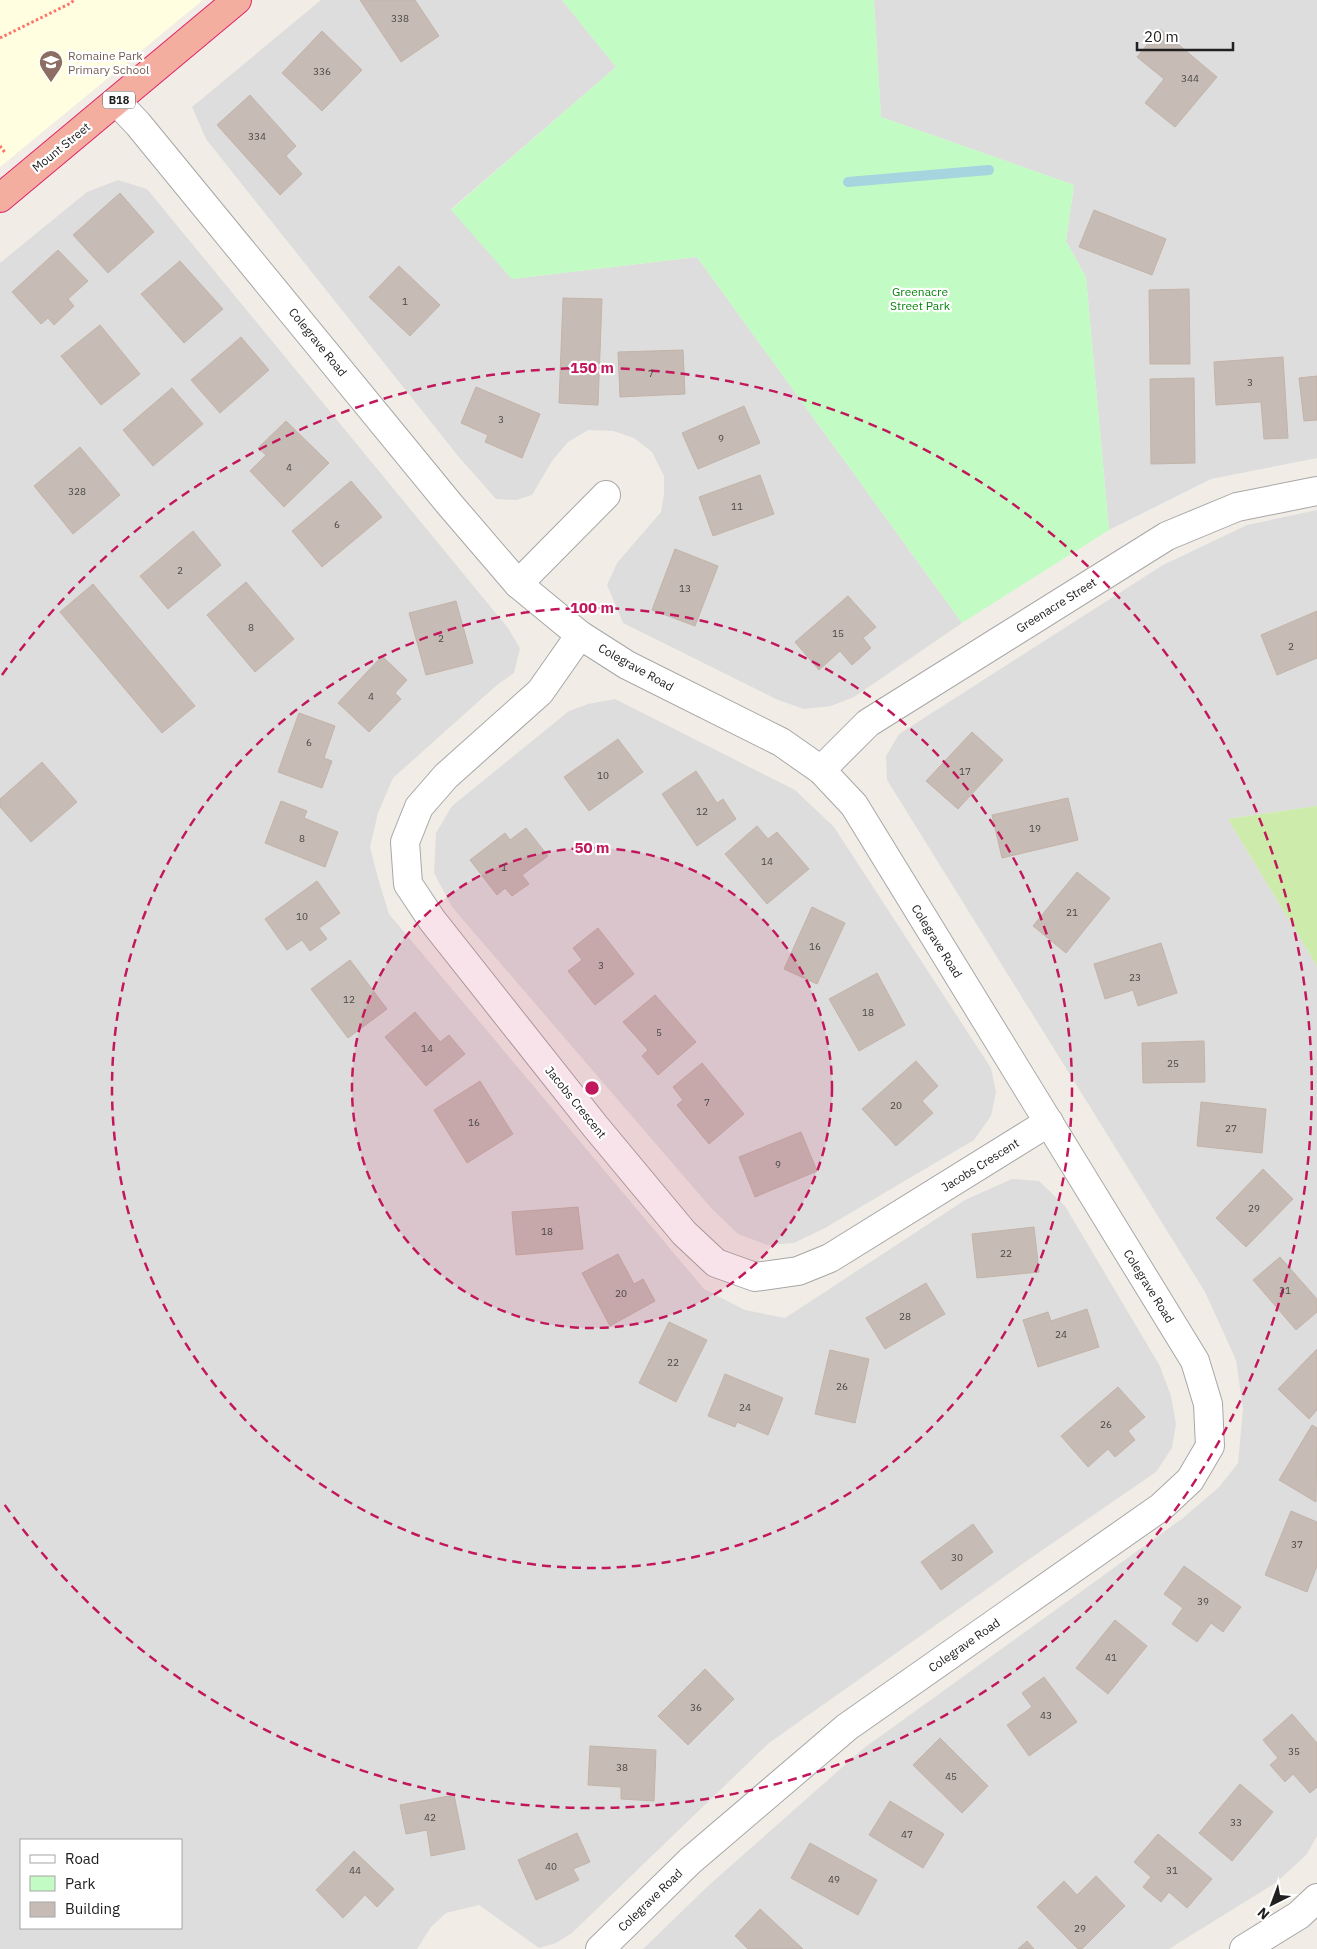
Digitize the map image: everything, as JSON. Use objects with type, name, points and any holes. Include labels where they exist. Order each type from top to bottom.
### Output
[{"type":"highway","name":"Mount Street","points":[[0,198],[237,0]]},
{"type":"street","name":"Colegrave Road","points":[[117,102],[138,124],[451,506],[518,584],[580,635],[627,665],[781,742],[821,770],[854,805],[1195,1361],[1208,1404],[1210,1446],[1190,1480],[1161,1507],[847,1727],[690,1861],[600,1949]]},
{"type":"street","name":"Greenacre Street","points":[[821,770],[868,723],[1167,536],[1237,507],[1317,491]]},
{"type":"street","points":[[518,584],[606,495]]},
{"type":"street","name":"Jacobs Crescent","points":[[580,635],[540,692],[446,776],[419,807],[405,842],[408,884],[432,920],[595,1126],[684,1233],[716,1263],[755,1277],[798,1271],[830,1258],[1049,1122]]},
{"type":"street","points":[[1244,1949],[1298,1915],[1317,1898]]},
{"type":"path","points":[[0,38],[74,0]]},
{"type":"shaded area","name":"Romaine Park Primary School","points":[[0,0],[203,0],[0,167]]},
{"type":"shaded area","points":[[321,0],[562,0],[616,67],[451,209],[512,279],[697,257],[962,623],[854,697],[831,706],[804,709],[778,700],[623,623],[607,585],[617,563],[661,512],[664,476],[652,452],[634,438],[613,431],[588,430],[568,442],[552,461],[532,495],[516,500],[496,499],[458,456],[206,139],[192,107]]},
{"type":"shaded area","points":[[874,0],[1317,0],[1317,458],[1211,479],[1109,530],[1086,277],[1066,241],[1074,185],[881,117]]},
{"type":"shaded area","points":[[118,180],[147,189],[508,628],[520,648],[514,673],[497,685],[393,778],[378,813],[370,847],[378,878],[389,914],[704,1289],[745,1310],[785,1318],[965,1200],[1012,1179],[1039,1181],[1065,1206],[1160,1366],[1171,1396],[1176,1424],[1172,1448],[1156,1472],[769,1743],[572,1933],[556,1943],[539,1948],[479,1905],[446,1913],[431,1927],[417,1949],[0,1949],[0,263],[87,192]]},
{"type":"shaded area","points":[[1317,510],[1317,806],[1228,819],[1317,966],[1317,1836],[1307,1854],[1277,1882],[1169,1949],[643,1949],[709,1885],[864,1748],[1183,1518],[1219,1487],[1238,1463],[1243,1409],[1236,1360],[1205,1292],[887,780],[886,756],[899,734],[1163,565],[1247,525]]},
{"type":"shaded area","points":[[615,699],[795,790],[834,827],[991,1068],[996,1092],[991,1116],[974,1140],[825,1228],[794,1243],[767,1245],[738,1234],[711,1208],[452,907],[434,873],[436,833],[452,806],[569,711],[588,704]]},
{"type":"green space","name":"Greenacre Street Park","points":[[562,0],[874,0],[881,117],[1074,185],[1066,241],[1086,277],[1109,530],[962,623],[697,257],[512,279],[451,210],[616,67]]},
{"type":"green space","points":[[1317,806],[1317,966],[1228,819]]},
{"type":"building","points":[[360,0],[415,0],[439,36],[401,62]]},
{"type":"building","points":[[1160,29],[1217,77],[1175,127],[1145,103],[1164,79],[1137,57]]},
{"type":"building","points":[[322,31],[362,70],[322,111],[282,73]]},
{"type":"building","points":[[250,95],[296,146],[286,156],[302,174],[280,195],[217,125]]},
{"type":"building","points":[[120,193],[154,232],[108,273],[73,235]]},
{"type":"building","points":[[1094,210],[1166,239],[1152,275],[1079,247]]},
{"type":"building","points":[[58,250],[88,281],[68,299],[74,306],[54,325],[48,318],[41,324],[12,292]]},
{"type":"building","points":[[180,261],[223,309],[184,343],[141,294]]},
{"type":"building","points":[[399,266],[440,305],[410,336],[369,297]]},
{"type":"building","points":[[1189,289],[1190,364],[1150,364],[1149,290]]},
{"type":"building","points":[[563,298],[602,299],[598,405],[559,403]]},
{"type":"building","points":[[100,325],[140,374],[101,405],[61,356]]},
{"type":"building","points":[[241,337],[269,370],[220,413],[191,380]]},
{"type":"building","points":[[683,350],[685,394],[620,397],[618,352]]},
{"type":"building","points":[[1283,357],[1288,438],[1264,439],[1261,402],[1216,405],[1214,362]]},
{"type":"building","points":[[1317,376],[1317,420],[1304,421],[1299,378]]},
{"type":"building","points":[[1194,378],[1195,463],[1151,464],[1150,379]]},
{"type":"building","points":[[476,387],[540,414],[522,458],[485,442],[488,435],[461,423]]},
{"type":"building","points":[[172,388],[203,424],[153,466],[123,430]]},
{"type":"building","points":[[744,406],[760,443],[698,469],[682,433]]},
{"type":"building","points":[[286,421],[329,463],[284,507],[250,471],[266,455],[258,448]]},
{"type":"building","points":[[80,447],[120,495],[73,534],[34,486]]},
{"type":"building","points":[[760,475],[774,514],[713,536],[699,497]]},
{"type":"building","points":[[351,481],[382,517],[322,567],[292,531]]},
{"type":"building","points":[[193,531],[221,565],[168,609],[140,576]]},
{"type":"building","points":[[675,549],[718,566],[695,626],[652,610]]},
{"type":"building","points":[[246,582],[294,639],[255,672],[207,615]]},
{"type":"building","points":[[93,584],[195,706],[162,733],[60,612]]},
{"type":"building","points":[[848,596],[876,627],[863,638],[871,648],[852,665],[840,651],[819,670],[795,642]]},
{"type":"building","points":[[456,601],[473,663],[426,675],[409,613]]},
{"type":"building","points":[[1317,611],[1317,658],[1277,675],[1261,635]]},
{"type":"building","points":[[382,656],[407,680],[395,693],[401,699],[369,732],[338,703]]},
{"type":"building","points":[[299,713],[335,726],[324,758],[332,761],[322,788],[278,772]]},
{"type":"building","points":[[972,732],[1003,760],[958,809],[926,781]]},
{"type":"building","points":[[618,739],[643,772],[589,811],[564,777]]},
{"type":"building","points":[[42,762],[77,802],[31,842],[0,807],[0,799]]},
{"type":"building","points":[[696,771],[717,803],[723,799],[736,819],[697,846],[662,794]]},
{"type":"building","points":[[1068,798],[1078,840],[1002,858],[992,815]]},
{"type":"building","points":[[281,801],[307,811],[304,818],[338,832],[325,867],[265,843]]},
{"type":"building","points":[[757,826],[768,839],[777,832],[809,869],[767,904],[725,854]]},
{"type":"building","points":[[526,828],[548,856],[522,875],[529,884],[512,896],[505,888],[497,895],[470,860],[505,833],[510,840]]},
{"type":"building","points":[[1077,872],[1110,898],[1066,953],[1033,926]]},
{"type":"building","points":[[317,881],[340,913],[319,928],[327,939],[310,951],[302,940],[287,950],[265,919]]},
{"type":"building","points":[[812,907],[845,923],[817,984],[784,969]]},
{"type":"building","points":[[598,928],[634,974],[595,1005],[568,971],[582,960],[573,948]]},
{"type":"building","points":[[1161,943],[1177,993],[1138,1006],[1133,990],[1105,999],[1094,964]]},
{"type":"building","points":[[350,960],[387,1009],[348,1038],[311,989]]},
{"type":"building","points":[[877,973],[905,1025],[859,1051],[829,999]]},
{"type":"building","points":[[655,995],[696,1042],[658,1075],[642,1056],[648,1050],[623,1022]]},
{"type":"building","points":[[415,1012],[440,1042],[449,1035],[465,1054],[426,1086],[385,1037]]},
{"type":"building","points":[[1204,1041],[1205,1082],[1143,1083],[1142,1043]]},
{"type":"building","points":[[916,1061],[938,1086],[922,1101],[933,1113],[896,1146],[862,1109]]},
{"type":"building","points":[[702,1063],[744,1114],[709,1144],[677,1105],[683,1100],[673,1087]]},
{"type":"building","points":[[480,1081],[513,1134],[467,1163],[434,1110]]},
{"type":"building","points":[[1201,1102],[1266,1109],[1262,1153],[1197,1146]]},
{"type":"building","points":[[801,1132],[817,1171],[755,1197],[739,1157]]},
{"type":"building","points":[[1263,1169],[1293,1199],[1246,1247],[1216,1218]]},
{"type":"building","points":[[578,1207],[583,1249],[516,1255],[512,1212]]},
{"type":"building","points":[[1034,1227],[1039,1272],[977,1278],[972,1234]]},
{"type":"building","points":[[618,1254],[634,1284],[643,1279],[655,1301],[610,1326],[582,1273]]},
{"type":"building","points":[[1280,1257],[1317,1299],[1317,1312],[1296,1330],[1253,1280]]},
{"type":"building","points":[[926,1283],[945,1314],[885,1349],[866,1318]]},
{"type":"building","points":[[1087,1309],[1099,1347],[1038,1367],[1023,1320],[1048,1312],[1051,1321]]},
{"type":"building","points":[[669,1322],[707,1340],[676,1402],[639,1383]]},
{"type":"building","points":[[1317,1349],[1317,1410],[1309,1419],[1278,1389]]},
{"type":"building","points":[[830,1350],[869,1359],[855,1423],[815,1414]]},
{"type":"building","points":[[725,1374],[783,1398],[768,1435],[737,1422],[735,1427],[708,1416]]},
{"type":"building","points":[[1118,1387],[1145,1417],[1128,1431],[1135,1440],[1115,1457],[1108,1449],[1088,1467],[1061,1436]]},
{"type":"building","points":[[1312,1425],[1317,1428],[1316,1502],[1279,1480]]},
{"type":"building","points":[[1291,1511],[1317,1522],[1317,1566],[1307,1592],[1265,1575]]},
{"type":"building","points":[[973,1524],[993,1552],[941,1590],[921,1562]]},
{"type":"building","points":[[1184,1566],[1241,1607],[1223,1632],[1211,1623],[1197,1642],[1172,1624],[1183,1608],[1164,1594]]},
{"type":"building","points":[[1115,1620],[1147,1646],[1108,1694],[1076,1668]]},
{"type":"building","points":[[705,1669],[734,1699],[688,1745],[658,1716]]},
{"type":"building","points":[[1044,1677],[1077,1722],[1029,1756],[1007,1725],[1032,1707],[1022,1693]]},
{"type":"building","points":[[1292,1714],[1317,1743],[1317,1787],[1310,1793],[1293,1774],[1285,1782],[1270,1765],[1278,1758],[1263,1740]]},
{"type":"building","points":[[940,1738],[988,1786],[962,1813],[913,1765]]},
{"type":"building","points":[[590,1746],[656,1750],[654,1801],[621,1799],[621,1787],[588,1785]]},
{"type":"building","points":[[1240,1784],[1273,1812],[1232,1861],[1199,1833]]},
{"type":"building","points":[[454,1795],[465,1849],[431,1856],[427,1830],[406,1834],[400,1805]]},
{"type":"building","points":[[890,1801],[944,1834],[923,1868],[869,1835]]},
{"type":"building","points":[[577,1833],[590,1862],[573,1869],[579,1880],[536,1900],[518,1860]]},
{"type":"building","points":[[1158,1834],[1212,1879],[1187,1908],[1169,1892],[1161,1902],[1143,1887],[1151,1877],[1134,1862]]},
{"type":"building","points":[[810,1843],[877,1880],[858,1915],[791,1878]]},
{"type":"building","points":[[354,1851],[394,1889],[377,1907],[365,1895],[343,1918],[316,1890]]},
{"type":"building","points":[[1096,1876],[1125,1906],[1082,1949],[1078,1949],[1037,1907],[1064,1881],[1077,1895]]},
{"type":"building","points":[[760,1909],[803,1949],[748,1949],[735,1936]]},
{"type":"building","points":[[1027,1941],[1034,1949],[1018,1949]]},
{"type":"waterway","points":[[848,182],[989,170]]},
{"type":"place","name":"Romaine Park Primary School","points":[[51,83]]}]
